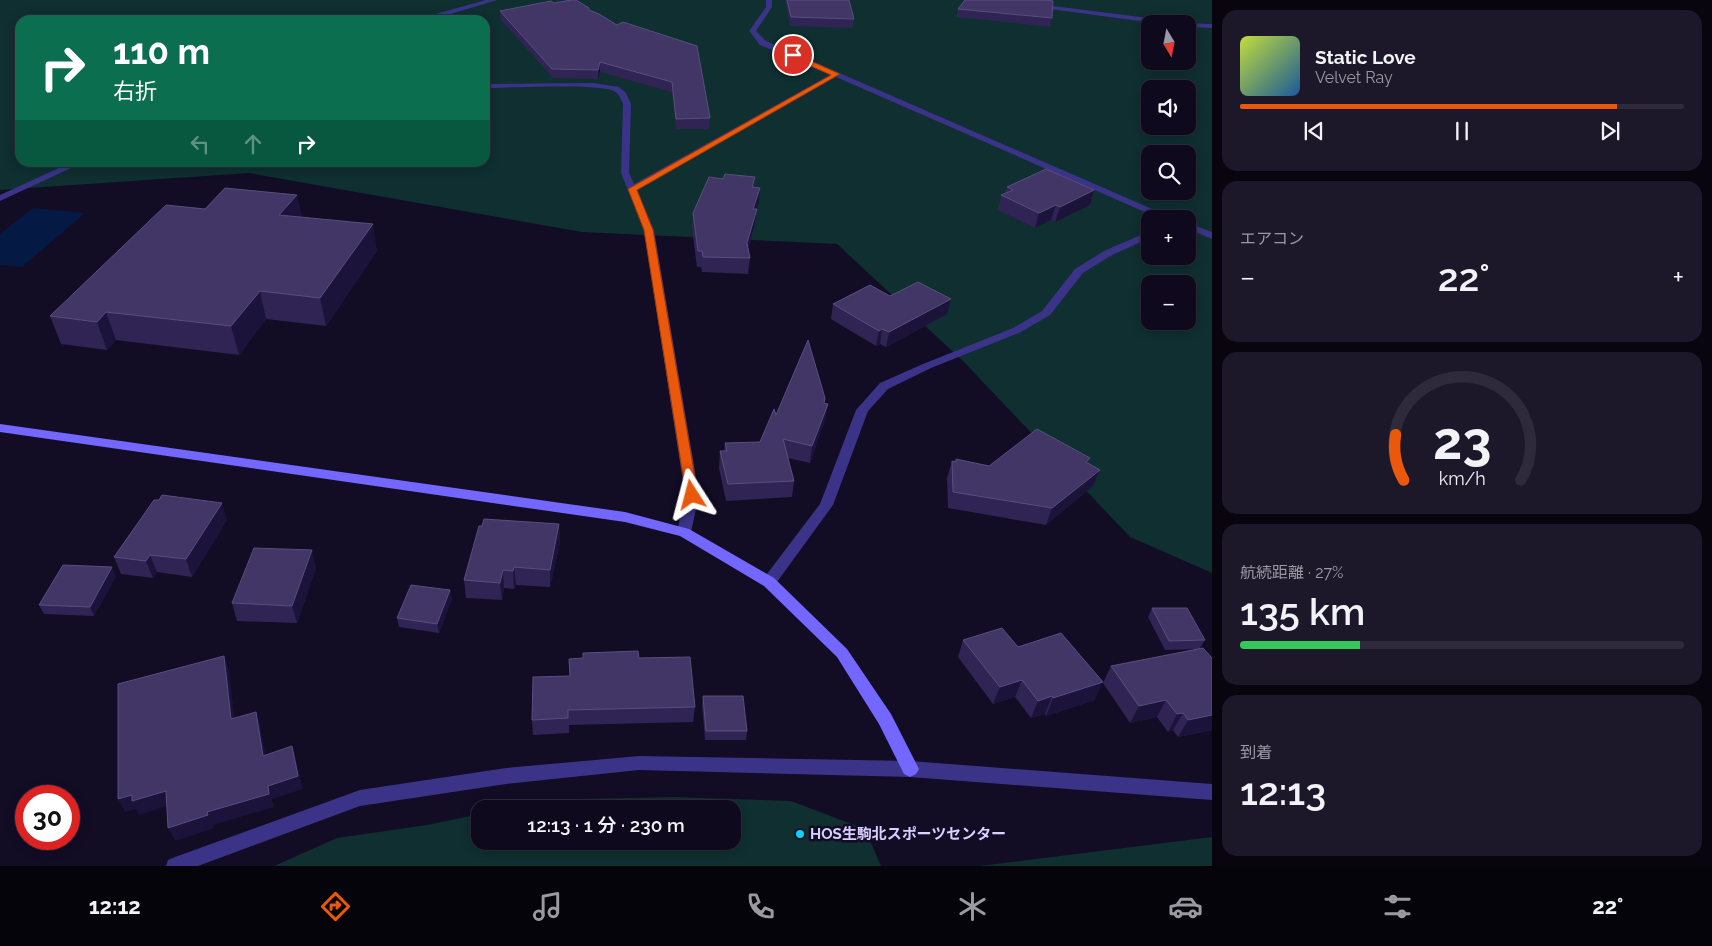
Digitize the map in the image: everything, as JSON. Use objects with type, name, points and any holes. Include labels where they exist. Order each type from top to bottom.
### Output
[{"type":"street","points":[[438,15],[494,0]]},
{"type":"street","points":[[769,0],[769,7],[752,31],[763,43],[1149,210]]},
{"type":"street","points":[[1030,5],[1141,19]]},
{"type":"street","points":[[1196,25],[1212,26]]},
{"type":"street","points":[[632,189],[837,74]]},
{"type":"street","points":[[490,86],[592,85],[616,89],[623,95],[627,104],[625,173],[649,230],[692,495],[684,532]]},
{"type":"street","points":[[0,198],[69,167]]},
{"type":"street","points":[[1196,229],[1212,236]]},
{"type":"street","points":[[769,582],[826,505],[848,453],[862,410],[884,386],[926,366],[1017,330],[1046,313],[1079,271],[1108,253],[1141,238]]},
{"type":"street","points":[[0,428],[625,516],[684,532],[769,582],[842,653],[885,719],[910,769]]},
{"type":"street","points":[[175,866],[360,798],[506,776],[639,763],[910,769],[1212,792]]},
{"type":"green space","points":[[0,0],[1212,0],[1212,573],[1130,537],[963,361],[837,244],[582,232],[249,173],[0,190]]},
{"type":"green space","name":"HOS生駒北スポーツセンター","points":[[674,797],[791,801],[865,829],[881,866],[274,866],[337,838],[427,825],[471,816],[471,850],[741,850],[741,800],[572,800]]},
{"type":"green space","name":"HOS生駒北スポーツセンター","points":[[1212,837],[1212,866],[979,866]]},
{"type":"water","points":[[33,208],[85,213],[22,267],[0,265],[0,234]]},
{"type":"building","points":[[576,0],[589,8],[589,10],[617,25],[623,22],[697,46],[710,118],[676,119],[672,82],[600,62],[598,70],[552,69],[500,11],[551,1],[554,3]]},
{"type":"building","points":[[787,0],[849,0],[854,19],[791,17]]},
{"type":"building","points":[[965,0],[1053,1],[1052,18],[958,9]]},
{"type":"building","points":[[1046,169],[1094,190],[1060,207],[1056,205],[1039,213],[1001,195],[1013,190],[1007,187]]},
{"type":"building","points":[[725,174],[755,177],[752,187],[760,188],[753,209],[757,209],[747,243],[750,258],[703,257],[702,251],[698,251],[693,213],[709,177],[723,179]]},
{"type":"building","points":[[225,188],[297,195],[279,215],[373,224],[320,298],[260,291],[231,326],[106,312],[97,322],[50,316],[166,205],[205,209]]},
{"type":"building","points":[[918,282],[951,299],[889,332],[882,329],[879,331],[833,304],[870,285],[890,296]]},
{"type":"building","points":[[808,340],[825,398],[824,403],[828,404],[812,446],[783,439],[794,481],[728,484],[720,451],[727,451],[725,443],[760,442],[774,409],[776,415]]},
{"type":"building","points":[[1037,429],[1090,458],[1086,462],[1100,470],[1052,508],[953,492],[952,461],[956,462],[956,459],[989,466]]},
{"type":"building","points":[[162,495],[222,503],[186,559],[150,555],[146,561],[114,557],[154,500],[159,500]]},
{"type":"building","points":[[484,519],[559,524],[550,570],[514,567],[513,571],[503,570],[500,583],[464,580],[479,526],[482,526]]},
{"type":"building","points":[[254,548],[312,550],[292,606],[232,603]]},
{"type":"building","points":[[63,565],[112,567],[90,607],[39,605]]},
{"type":"building","points":[[411,585],[450,590],[437,624],[397,618]]},
{"type":"building","points":[[1152,608],[1187,608],[1205,640],[1169,641]]},
{"type":"building","points":[[1002,628],[1018,647],[1061,633],[1103,682],[1038,701],[1022,680],[1000,687],[963,640]]},
{"type":"building","points":[[1203,648],[1212,658],[1212,715],[1188,720],[1183,713],[1177,714],[1166,700],[1139,706],[1111,666]]},
{"type":"building","points":[[638,651],[639,658],[690,657],[695,707],[568,710],[568,718],[532,720],[533,677],[570,676],[569,659],[583,658],[583,653]]},
{"type":"building","points":[[224,656],[231,719],[256,712],[263,756],[292,746],[298,776],[268,786],[269,794],[207,812],[208,815],[168,828],[166,791],[132,801],[132,795],[118,799],[118,684]]},
{"type":"building","points":[[703,696],[743,696],[747,731],[706,731]]},
{"type":"place","name":"HOS生駒北スポーツセンター","points":[[800,834]]},
{"type":"route","points":[[692,495],[649,230],[632,189],[644,184],[837,74],[793,55]]}]
